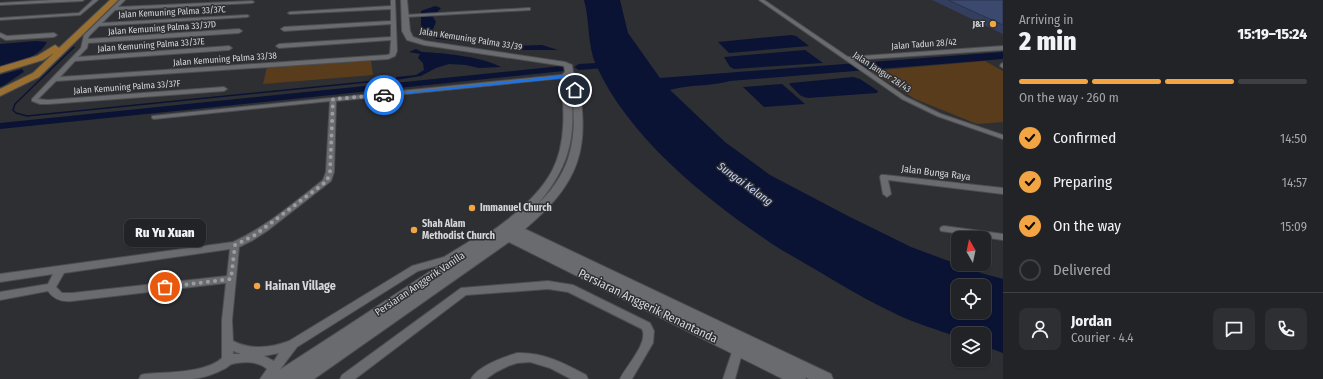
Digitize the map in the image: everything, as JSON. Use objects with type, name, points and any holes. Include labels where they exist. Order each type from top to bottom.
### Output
[{"type":"main road","points":[[0,70],[27,63],[51,52],[108,0]]},
{"type":"main road","name":"Jalan Kemuning Palma 33/39","points":[[404,0],[408,35],[419,41],[569,73]]},
{"type":"main road","points":[[0,93],[36,75],[114,5]]},
{"type":"main road","name":"Persiaran Anggerik Vanilla","points":[[301,379],[544,205],[571,168],[578,144],[578,105],[569,73]]},
{"type":"main road","name":"Persiaran Anggerik Vanilla","points":[[508,231],[556,173],[563,157],[568,134],[569,73]]},
{"type":"main road","points":[[487,245],[535,245],[529,231],[544,205]]},
{"type":"main road","name":"Persiaran Anggerik Renantanda","points":[[508,231],[633,299],[740,344],[798,379]]},
{"type":"main road","name":"Persiaran Anggerik Vanilla","points":[[277,374],[487,245]]},
{"type":"main road","points":[[740,344],[825,379]]},
{"type":"street","points":[[0,4],[82,0]]},
{"type":"street","points":[[0,19],[80,14],[96,0]]},
{"type":"street","points":[[54,79],[84,48],[86,36],[98,25],[114,5],[124,0]]},
{"type":"street","points":[[279,46],[394,38],[393,0]]},
{"type":"street","name":"Jalan Jangur 28/43","points":[[761,0],[904,98],[939,115],[1003,137]]},
{"type":"street","points":[[114,5],[252,2]]},
{"type":"street","points":[[290,13],[393,7]]},
{"type":"street","points":[[405,16],[528,9]]},
{"type":"street","name":"Jalan Kemuning Palma 33/37C","points":[[98,25],[247,16]]},
{"type":"street","points":[[284,29],[394,22]]},
{"type":"street","name":"Jalan Kemuning Palma 33/37D","points":[[86,41],[239,31]]},
{"type":"street","points":[[0,35],[6,38],[54,35]]},
{"type":"street","name":"Jalan Kemuning Palma 33/38","points":[[54,79],[384,58],[393,55],[394,38]]},
{"type":"street","name":"Jalan Kemuning Palma 33/37E","points":[[74,59],[229,48]]},
{"type":"street","name":"Jalan Tadun 28/42","points":[[848,61],[1003,48]]},
{"type":"street","points":[[154,117],[569,73]]},
{"type":"street","name":"Jalan Kemuning Palma 33/37F","points":[[54,79],[34,100],[37,102],[48,102],[224,89]]},
{"type":"street","points":[[0,278],[235,245],[260,232],[327,181],[330,172],[333,99]]},
{"type":"street","name":"Jalan Bunga Raya","points":[[887,194],[884,177],[1003,191]]},
{"type":"street","points":[[944,229],[1003,237]]},
{"type":"street","points":[[227,343],[234,348],[254,351],[278,349],[293,344],[415,268],[429,264],[441,263],[473,243],[487,245]]},
{"type":"street","points":[[228,360],[227,343],[231,279],[235,245]]},
{"type":"street","points":[[0,296],[50,287],[61,269]]},
{"type":"street","points":[[50,287],[54,293],[62,298],[231,279]]},
{"type":"street","points":[[346,379],[464,291],[548,285],[570,288],[646,326],[649,331],[648,343],[626,379]]},
{"type":"street","points":[[266,379],[277,374],[293,344]]},
{"type":"street","points":[[729,379],[740,344]]},
{"type":"street","points":[[145,379],[215,369],[222,366],[228,360],[243,358],[270,362],[277,374]]},
{"type":"street","points":[[477,379],[490,368],[501,362],[513,359],[529,358],[548,360],[582,379]]},
{"type":"shaded area","points":[[371,61],[373,75],[263,84],[267,67]]},
{"type":"shaded area","points":[[985,61],[1003,71],[1003,122],[977,124],[915,99],[871,71]]},
{"type":"water","name":"Sungai Kelang","points":[[584,0],[620,0],[628,33],[660,78],[1003,52],[1003,59],[730,81],[670,90],[725,142],[770,175],[911,247],[951,262],[951,271],[976,271],[1003,279],[1003,353],[991,349],[991,327],[951,327],[951,335],[920,324],[887,310],[770,243],[717,204],[692,184],[669,162],[647,140],[627,116],[610,91],[596,65],[590,41]]},
{"type":"water","points":[[435,6],[441,8],[433,17],[436,22],[431,34],[425,33],[421,30],[421,11]]},
{"type":"water","points":[[791,35],[796,36],[809,46],[729,53],[718,42]]},
{"type":"water","points":[[36,41],[47,42],[39,52],[33,56],[0,66],[0,44]]},
{"type":"water","points":[[542,45],[558,50],[521,50],[520,48],[506,46]]},
{"type":"water","points":[[416,49],[422,52],[474,58],[501,67],[479,68],[466,65],[449,64],[436,68],[421,76],[396,80],[396,77],[416,75],[424,70],[423,63],[418,58],[420,54],[409,52]]},
{"type":"water","points":[[805,50],[823,63],[734,69],[730,67],[724,57]]},
{"type":"water","points":[[22,69],[24,72],[0,87],[0,75]]},
{"type":"water","points":[[853,77],[860,79],[878,91],[877,93],[808,98],[801,96],[789,84],[791,83]]},
{"type":"water","points":[[782,84],[805,104],[764,107],[743,87]]},
{"type":"building","points":[[948,0],[1003,0],[1003,25]]},
{"type":"waterway","points":[[431,34],[436,38],[506,46]]},
{"type":"waterway","points":[[74,47],[15,104],[13,110],[16,113],[27,116],[396,79]]},
{"type":"waterway","points":[[579,67],[613,65]]},
{"type":"waterway","points":[[0,126],[561,69]]},
{"type":"way so far","points":[[165,287],[231,279],[235,245],[245,241],[264,229],[325,183],[329,178],[333,99],[384,95]]},
{"type":"place","name":"J&T","points":[[993,24]]},
{"type":"place","name":"Immanuel Church","points":[[472,208]]},
{"type":"place","name":"Shah Alam Methodist Church","points":[[414,230]]},
{"type":"place","name":"Hainan Village","points":[[257,286]]},
{"type":"place","name":"Ru Yu Xuan","points":[[165,287]]},
{"type":"route","points":[[384,95],[565,76],[573,76],[575,90]]}]
